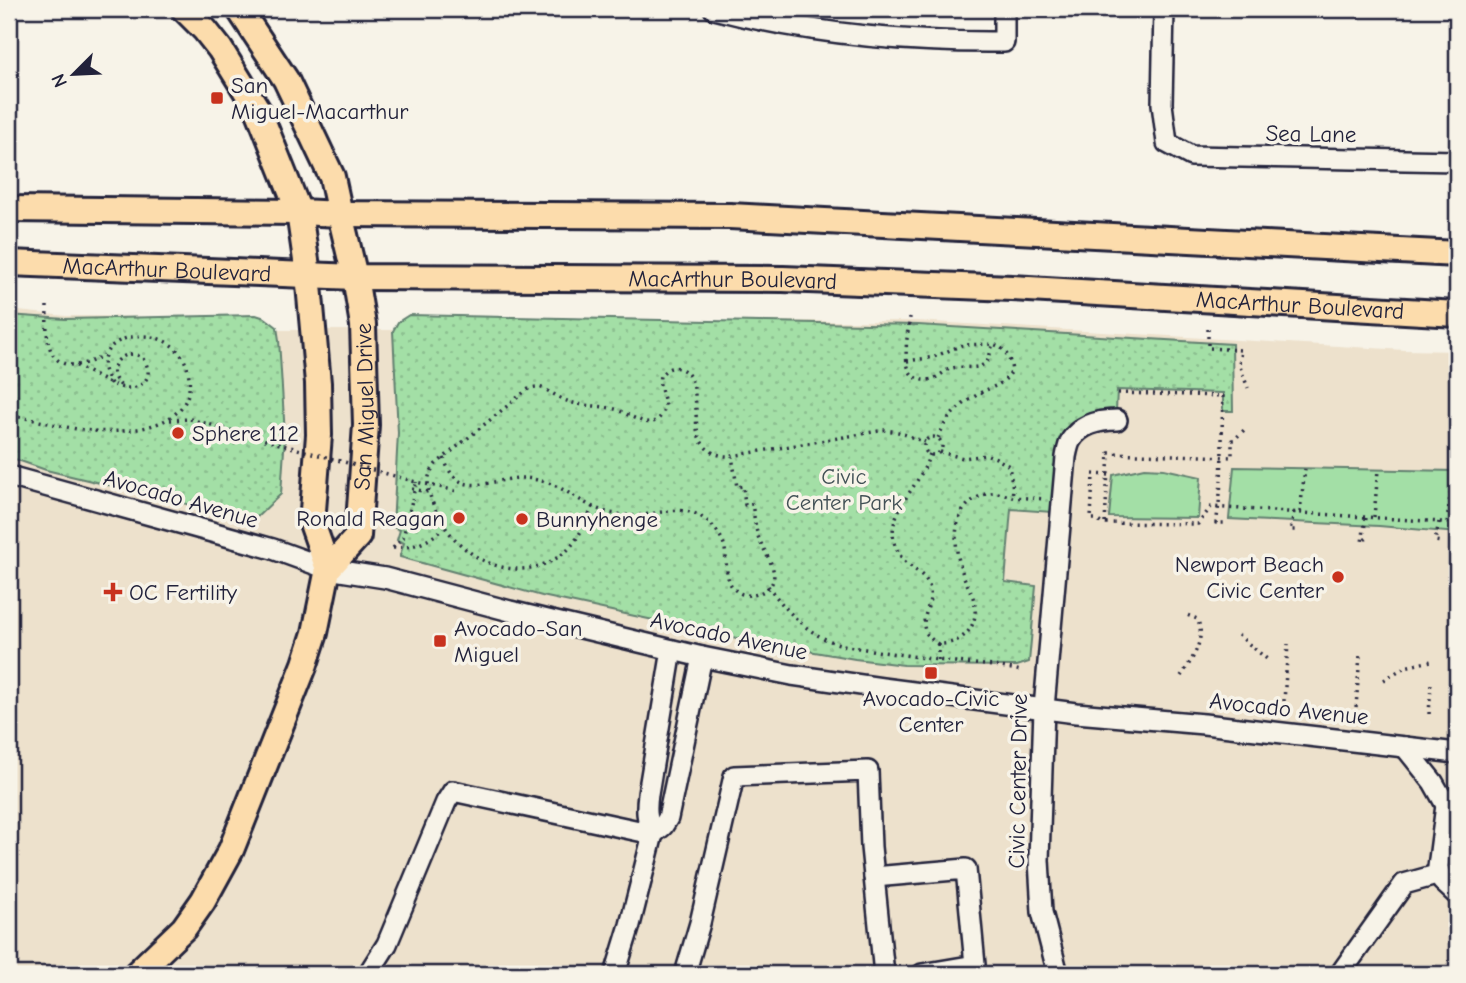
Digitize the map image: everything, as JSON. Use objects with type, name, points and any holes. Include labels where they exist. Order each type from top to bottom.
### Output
[{"type":"main road","name":"San Miguel Drive","points":[[184,9],[220,49],[259,112],[299,212],[309,274],[318,383],[319,435],[312,523],[328,569],[358,536],[366,425],[363,325],[355,277],[331,177],[286,80],[239,9]]},
{"type":"main road","points":[[9,209],[730,216],[1457,254]]},
{"type":"main road","name":"MacArthur Boulevard","points":[[9,263],[355,277],[782,279],[1012,288],[1457,314]]},
{"type":"main road","points":[[136,974],[184,928],[204,901],[231,850],[308,654],[328,569]]},
{"type":"street","points":[[714,9],[791,26],[844,34],[950,43],[1004,42],[1004,9]]},
{"type":"street","name":"Sea Lane","points":[[1164,9],[1162,104],[1167,143],[1191,156],[1457,161]]},
{"type":"street","name":"Civic Center Drive","points":[[1058,974],[1042,912],[1040,860],[1044,708],[1066,457],[1071,441],[1081,430],[1095,422],[1117,420]]},
{"type":"street","name":"Avocado Avenue","points":[[9,476],[273,550],[328,569],[384,578],[672,650],[792,675],[1076,713],[1204,724],[1457,753]]},
{"type":"street","points":[[615,974],[653,834],[646,812],[672,650]]},
{"type":"street","points":[[653,834],[668,818],[702,657]]},
{"type":"street","points":[[1405,747],[1452,801],[1438,867],[1442,881],[1457,895]]},
{"type":"street","points":[[685,974],[734,776],[867,771],[884,974]]},
{"type":"street","points":[[368,974],[387,944],[453,791],[653,834]]},
{"type":"street","points":[[874,877],[966,869],[975,965],[922,974]]},
{"type":"street","points":[[1340,974],[1404,884],[1440,874]]},
{"type":"path","points":[[47,306],[48,344],[58,360],[67,365],[87,364],[105,354],[112,346],[132,337],[155,337],[180,353],[187,364],[189,393],[184,406],[168,420]]},
{"type":"path","points":[[910,317],[905,345],[906,361],[918,379],[936,378],[951,368],[981,366],[988,360],[992,344]]},
{"type":"path","points":[[1208,329],[1208,348],[1241,350],[1240,364],[1248,388]]},
{"type":"path","points":[[906,361],[934,356],[962,345],[992,344],[1001,346],[1010,359],[1012,371],[1006,380],[980,394],[948,418],[938,438]]},
{"type":"path","points":[[105,354],[102,365],[105,376],[113,385]]},
{"type":"path","points":[[76,366],[113,385],[124,388],[132,389],[142,384],[148,376],[148,367],[144,359],[137,354],[127,354],[118,359],[114,367],[113,376],[117,384],[124,388]]},
{"type":"path","points":[[593,507],[565,552],[551,561],[525,569],[502,567],[476,557],[444,528],[428,492],[428,477],[430,470],[448,454],[531,388],[544,389],[568,402],[619,410],[640,422],[651,422],[660,417],[665,406],[660,376],[676,367],[691,380],[697,407],[697,431],[704,446],[716,454],[732,456],[885,430],[906,434],[925,442]]},
{"type":"path","points":[[1118,393],[1223,396],[1222,456],[1216,523],[1224,523]]},
{"type":"path","points":[[19,417],[92,431],[113,431],[144,427],[168,420],[190,419],[416,483],[457,491]]},
{"type":"path","points":[[1105,523],[1109,453],[1232,457],[1232,440],[1247,427]]},
{"type":"path","points":[[925,442],[932,437],[938,438],[942,444],[940,452]]},
{"type":"path","points":[[925,442],[925,451],[930,454],[940,452],[963,458],[988,455],[1009,466],[1012,496]]},
{"type":"path","points":[[930,454],[923,472],[899,509],[893,535],[900,555],[920,573],[929,586],[930,598],[924,618],[925,627],[938,644],[946,645],[963,638],[975,616],[975,607],[958,553],[957,529],[961,514],[967,506],[993,492],[1051,500]]},
{"type":"path","points":[[444,458],[449,472],[461,482],[475,484],[525,478],[548,482],[593,507],[627,516],[676,510],[698,515],[712,526],[723,542],[729,582],[734,589],[750,596],[768,586],[774,577],[773,565],[759,538],[752,504],[745,505],[743,486],[737,487],[732,456]]},
{"type":"path","points":[[1296,530],[1290,530],[1297,512],[1305,469]]},
{"type":"path","points":[[1374,517],[1378,470]]},
{"type":"path","points":[[1447,522],[1453,471]]},
{"type":"path","points":[[1109,475],[1093,474],[1091,519],[1101,523],[1198,524],[1211,508],[1457,523]]},
{"type":"path","points":[[416,483],[403,538],[393,548],[427,542],[444,528]]},
{"type":"path","points":[[412,489],[428,492]]},
{"type":"path","points":[[1084,503],[1092,504]]},
{"type":"path","points":[[1366,517],[1362,542],[1369,536]]},
{"type":"path","points":[[1439,522],[1435,541],[1441,542]]},
{"type":"path","points":[[768,586],[783,606],[801,622],[832,642],[1021,671]]},
{"type":"path","points":[[1181,676],[1201,637],[1201,626],[1197,619],[1187,615]]},
{"type":"path","points":[[1238,635],[1267,659]]},
{"type":"path","points":[[937,660],[938,644]]},
{"type":"path","points":[[1284,701],[1288,644]]},
{"type":"path","points":[[1356,707],[1360,655]]},
{"type":"path","points":[[1384,680],[1405,667],[1431,661]]},
{"type":"path","points":[[1429,714],[1431,684]]},
{"type":"shaded area","points":[[9,310],[66,316],[258,318],[275,330],[402,330],[411,322],[916,321],[1457,351],[1457,974],[9,974]]},
{"type":"green space","points":[[9,315],[65,319],[256,315],[265,318],[277,327],[279,340],[285,435],[281,494],[256,518],[249,519],[46,470],[9,457]]},
{"type":"green space","name":"Civic Center Park","points":[[409,315],[918,325],[1232,344],[1233,411],[1223,411],[1223,393],[1117,390],[1116,411],[1090,414],[1052,512],[1011,509],[1005,582],[1036,586],[1029,662],[1017,666],[904,665],[746,640],[542,596],[400,557],[404,543],[397,540],[400,530],[393,527],[398,433],[393,331],[398,322]]},
{"type":"green space","points":[[1234,467],[1457,471],[1457,533],[1379,526],[1229,519]]},
{"type":"green space","points":[[1144,468],[1164,469],[1201,477],[1198,518],[1109,517],[1113,475]]},
{"type":"place","name":"San Miguel-Macarthur","points":[[217,98]]},
{"type":"place","name":"Sphere 112","points":[[178,433]]},
{"type":"place","name":"Ronald Reagan","points":[[459,518]]},
{"type":"place","name":"Bunnyhenge","points":[[522,519]]},
{"type":"place","name":"Newport Beach Civic Center","points":[[1338,577]]},
{"type":"place","name":"OC Fertility","points":[[113,592]]},
{"type":"place","name":"Avocado-San Miguel","points":[[440,641]]},
{"type":"place","name":"Avocado-Civic Center","points":[[931,673]]}]
